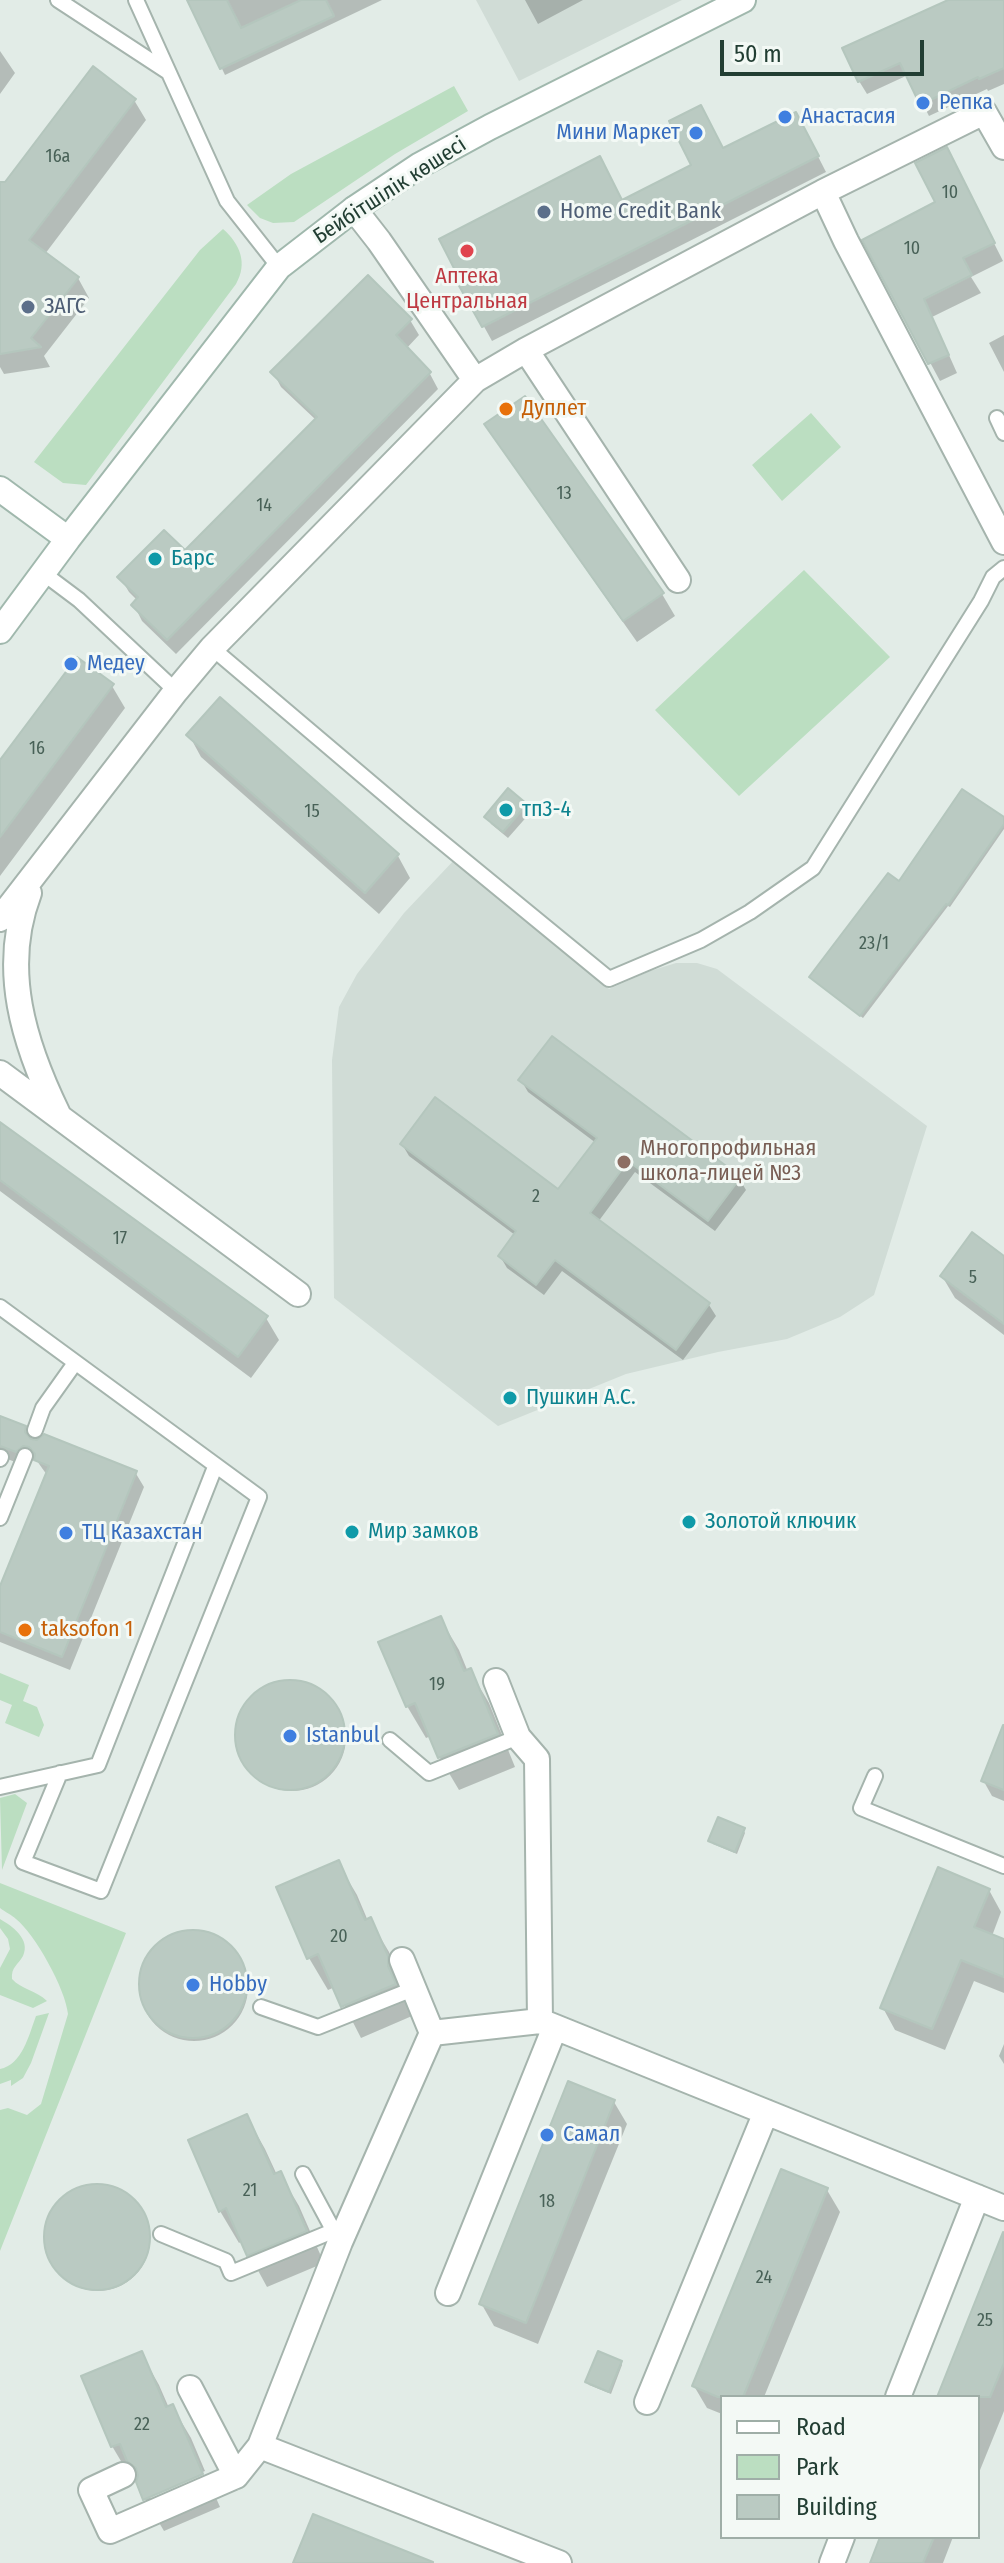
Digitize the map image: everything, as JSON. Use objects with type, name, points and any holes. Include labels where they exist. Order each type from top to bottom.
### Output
[{"type":"street","name":"Бейбітшілік көшесі","points":[[0,631],[279,267],[354,209],[420,165],[743,0]]},
{"type":"street","points":[[0,919],[212,648],[475,380],[823,192],[984,112],[1004,147]]},
{"type":"street","points":[[823,192],[846,241],[1001,523]]},
{"type":"street","points":[[354,209],[475,380]]},
{"type":"street","points":[[526,350],[678,580]]},
{"type":"street","points":[[0,489],[68,539]]},
{"type":"street","points":[[39,868],[23,905],[16,932],[13,967],[23,1028],[39,1075],[58,1116]]},
{"type":"street","points":[[0,1073],[298,1294]]},
{"type":"street","points":[[448,2293],[547,2024],[537,1759],[518,1737],[496,1681]]},
{"type":"street","points":[[123,2475],[91,2490],[110,2531],[236,2476],[260,2446],[336,2236],[432,2033],[402,1960]]},
{"type":"street","points":[[432,2033],[547,2024],[1004,2208]]},
{"type":"street","points":[[647,2402],[766,2112]]},
{"type":"street","points":[[899,2395],[977,2197]]},
{"type":"street","points":[[190,2388],[236,2476]]},
{"type":"street","points":[[260,2446],[559,2563]]},
{"type":"street","points":[[832,2563],[841,2539]]},
{"type":"lane","points":[[58,0],[168,72]]},
{"type":"lane","points":[[136,0],[227,201],[279,267]]},
{"type":"lane","points":[[997,418],[1004,433]]},
{"type":"lane","points":[[212,648],[609,979],[701,940],[750,912],[813,868],[981,601],[993,577],[1004,568]]},
{"type":"lane","points":[[43,573],[79,600],[176,691]]},
{"type":"lane","points":[[0,1307],[259,1497],[101,1891],[23,1862],[60,1773]]},
{"type":"lane","points":[[35,1430],[43,1408],[75,1363]]},
{"type":"lane","points":[[0,1518],[25,1456]]},
{"type":"lane","points":[[0,1787],[98,1765],[215,1467]]},
{"type":"lane","points":[[390,1740],[429,1773],[518,1737]]},
{"type":"lane","points":[[875,1776],[861,1808],[1004,1866]]},
{"type":"lane","points":[[261,2007],[318,2027],[413,1989]]},
{"type":"lane","points":[[161,2234],[226,2261],[231,2273],[336,2236],[303,2174]]},
{"type":"shaded area","points":[[476,0],[682,0],[519,81]]},
{"type":"shaded area","name":"Многопрофильная школа-лицей №3","points":[[456,858],[609,989],[676,963],[697,963],[717,969],[927,1126],[874,1295],[840,1317],[787,1339],[626,1374],[498,1426],[334,1298],[332,1060],[339,1007],[357,974],[404,913]]},
{"type":"green space","points":[[454,86],[468,111],[395,154],[294,222],[273,223],[260,218],[247,205],[291,174]]},
{"type":"green space","points":[[223,229],[238,247],[242,261],[236,284],[86,485],[63,483],[34,462],[200,250]]},
{"type":"green space","points":[[811,413],[841,447],[782,501],[752,465]]},
{"type":"green space","points":[[804,570],[890,657],[739,796],[655,710]]},
{"type":"green space","points":[[0,1673],[29,1685],[23,1701],[37,1707],[44,1725],[39,1737],[5,1723],[12,1705],[0,1700]]},
{"type":"green space","points":[[15,1794],[27,1803],[2,1870],[0,1798]]},
{"type":"green space","points":[[0,1883],[126,1933],[0,2251],[0,2110],[8,2108],[27,2115],[41,2104],[68,2014],[56,1977],[40,1949],[24,1926],[0,1908]]},
{"type":"green space","points":[[0,1919],[15,1929],[24,1944],[23,1956],[14,1969],[12,1979],[47,2001],[33,2008],[0,1995],[0,1968],[10,1949],[8,1939],[0,1928]]},
{"type":"green space","points":[[49,2013],[23,2078],[11,2086],[11,2080],[0,2084],[0,2069],[14,2062],[19,2055],[36,2016]]},
{"type":"building","points":[[187,0],[227,0],[241,28],[301,0],[326,0],[334,16],[220,69]]},
{"type":"building","points":[[948,0],[1004,0],[1004,68],[920,105],[900,63],[858,82],[842,48]]},
{"type":"building","points":[[93,66],[136,99],[29,240],[79,277],[31,338],[41,347],[0,354],[0,182],[5,182]]},
{"type":"building","points":[[701,105],[723,148],[796,112],[819,156],[482,327],[458,284],[461,282],[439,239],[600,156],[622,200],[691,165],[669,121]]},
{"type":"building","points":[[947,147],[995,243],[963,258],[972,275],[924,299],[949,355],[928,364],[862,240],[935,202],[915,163]]},
{"type":"building","points":[[368,275],[412,319],[396,335],[431,372],[167,640],[131,605],[138,597],[117,577],[164,530],[185,550],[317,417],[270,372]]},
{"type":"building","points":[[525,396],[664,593],[623,621],[484,424]]},
{"type":"building","points":[[77,657],[114,684],[0,837],[0,760]]},
{"type":"building","points":[[220,697],[399,854],[365,893],[186,735]]},
{"type":"building","name":"тп3-4","points":[[508,788],[527,804],[503,832],[484,817]]},
{"type":"building","points":[[962,789],[1004,817],[1004,824],[948,905],[860,1016],[809,977],[888,873],[899,881]]},
{"type":"building","points":[[552,1036],[741,1177],[708,1221],[628,1161],[590,1213],[710,1303],[676,1350],[555,1260],[536,1285],[498,1256],[516,1231],[400,1144],[435,1097],[558,1189],[597,1138],[518,1080]]},
{"type":"building","points":[[0,1122],[268,1316],[238,1357],[0,1180]]},
{"type":"building","points":[[972,1232],[1004,1256],[1004,1324],[940,1276]]},
{"type":"building","name":"ТЦ Казахстан","points":[[0,1416],[26,1426],[25,1432],[31,1439],[37,1440],[44,1434],[137,1471],[62,1657],[0,1632],[0,1586],[49,1466],[34,1460],[35,1454],[29,1447],[23,1446],[16,1452],[0,1446]]},
{"type":"building","points":[[441,1616],[464,1671],[471,1668],[498,1734],[438,1758],[415,1703],[406,1707],[378,1642]]},
{"type":"building","name":"Istanbul","points":[[290,1680],[311,1685],[329,1696],[340,1714],[345,1735],[340,1756],[329,1774],[311,1785],[290,1790],[269,1785],[251,1774],[240,1756],[235,1735],[240,1714],[251,1696],[269,1685]]},
{"type":"building","points":[[1004,1725],[1004,1790],[981,1781]]},
{"type":"building","points":[[718,1817],[745,1828],[735,1852],[708,1841]]},
{"type":"building","points":[[339,1860],[365,1920],[371,1917],[396,1984],[341,2007],[318,1954],[307,1959],[276,1887]]},
{"type":"building","points":[[938,1867],[990,1889],[974,1927],[1004,1939],[1004,1977],[961,1960],[932,2029],[880,2008]]},
{"type":"building","name":"Hobby","points":[[193,1930],[214,1934],[231,1946],[243,1963],[247,1984],[243,2005],[231,2022],[214,2034],[193,2038],[172,2034],[155,2022],[143,2005],[139,1984],[143,1963],[155,1946],[172,1934]]},
{"type":"building","points":[[568,2081],[615,2100],[526,2323],[479,2304]]},
{"type":"building","points":[[247,2114],[274,2174],[281,2171],[307,2231],[247,2256],[226,2208],[219,2212],[188,2140]]},
{"type":"building","points":[[781,2169],[828,2188],[744,2395],[718,2397],[692,2386]]},
{"type":"building","points":[[97,2184],[117,2188],[134,2200],[146,2217],[150,2237],[146,2257],[134,2274],[117,2286],[97,2290],[77,2286],[60,2274],[48,2257],[44,2237],[48,2217],[60,2200],[77,2188]]},
{"type":"building","points":[[1003,2232],[1004,2363],[990,2397],[938,2395]]},
{"type":"building","points":[[142,2351],[166,2407],[173,2404],[203,2474],[143,2500],[136,2482],[136,2468],[127,2461],[120,2444],[111,2447],[81,2376]]},
{"type":"building","points":[[598,2351],[622,2361],[609,2392],[585,2382]]},
{"type":"building","points":[[313,2514],[433,2562],[433,2563],[293,2563]]},
{"type":"building","points":[[879,2539],[933,2539],[923,2563],[870,2563]]},
{"type":"place","name":"Репка","points":[[923,103]]},
{"type":"place","name":"Анастасия","points":[[785,117]]},
{"type":"place","name":"Мини Маркет","points":[[696,133]]},
{"type":"place","name":"Home Credit Bank","points":[[544,212]]},
{"type":"place","name":"Аптека Центральная","points":[[467,251]]},
{"type":"place","name":"ЗАГС","points":[[28,307]]},
{"type":"place","name":"Дуплет","points":[[506,409]]},
{"type":"place","name":"Барс","points":[[155,559]]},
{"type":"place","name":"Медеу","points":[[71,664]]},
{"type":"place","name":"тп3-4","points":[[506,810]]},
{"type":"place","name":"Многопрофильная школа-лицей №3","points":[[624,1162]]},
{"type":"place","name":"Пушкин А.С.","points":[[510,1398]]},
{"type":"place","name":"Золотой ключик","points":[[689,1522]]},
{"type":"place","name":"Мир замков","points":[[352,1532]]},
{"type":"place","name":"ТЦ Казахстан","points":[[66,1533]]},
{"type":"place","name":"taksofon 1","points":[[25,1630]]},
{"type":"place","name":"Istanbul","points":[[290,1736]]},
{"type":"place","name":"Hobby","points":[[193,1985]]},
{"type":"place","name":"Самал","points":[[547,2135]]}]
